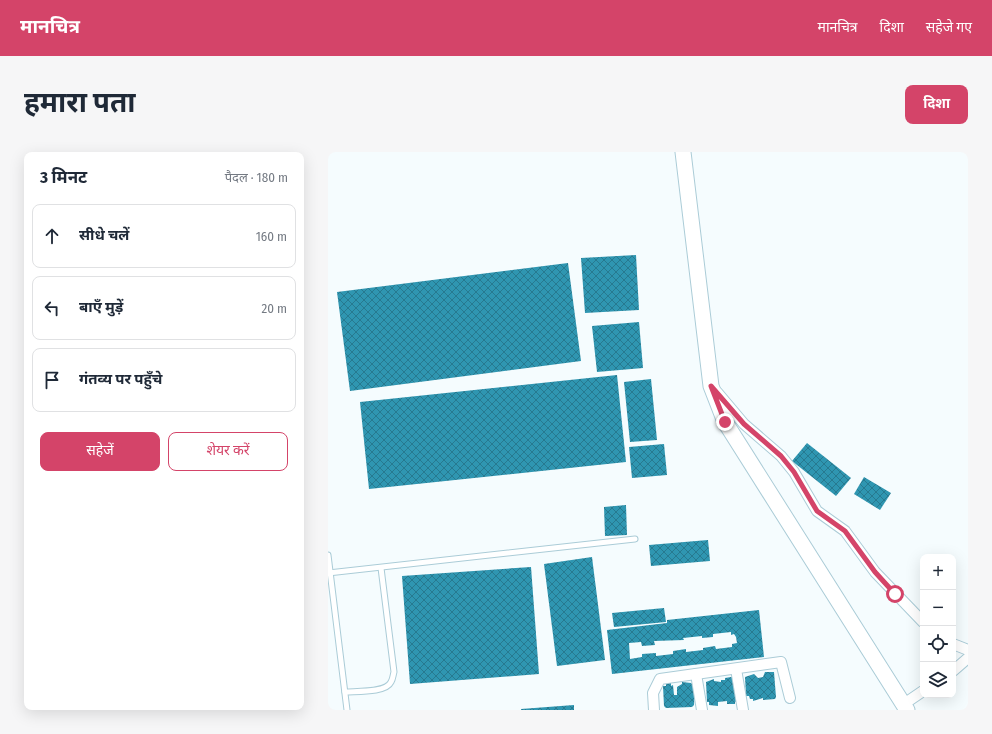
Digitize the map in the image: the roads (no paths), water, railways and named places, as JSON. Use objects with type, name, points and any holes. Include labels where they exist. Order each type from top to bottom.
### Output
[{"type":"street","points":[[683,152],[711,386],[725,422],[905,707],[920,694]]},
{"type":"street","points":[[711,386],[744,424],[781,456],[794,472],[817,511],[845,531],[875,572],[920,619]]},
{"type":"street","points":[[956,645],[968,650]]},
{"type":"street","points":[[956,668],[968,658]]},
{"type":"street","points":[[654,710],[653,693],[660,679],[781,662],[790,698]]},
{"type":"street","points":[[736,669],[742,710]]},
{"type":"street","points":[[696,674],[702,710]]},
{"type":"lane","points":[[329,573],[635,539]]},
{"type":"lane","points":[[328,555],[347,710]]},
{"type":"lane","points":[[345,692],[376,690],[387,687],[392,682],[394,672],[381,568]]}]
